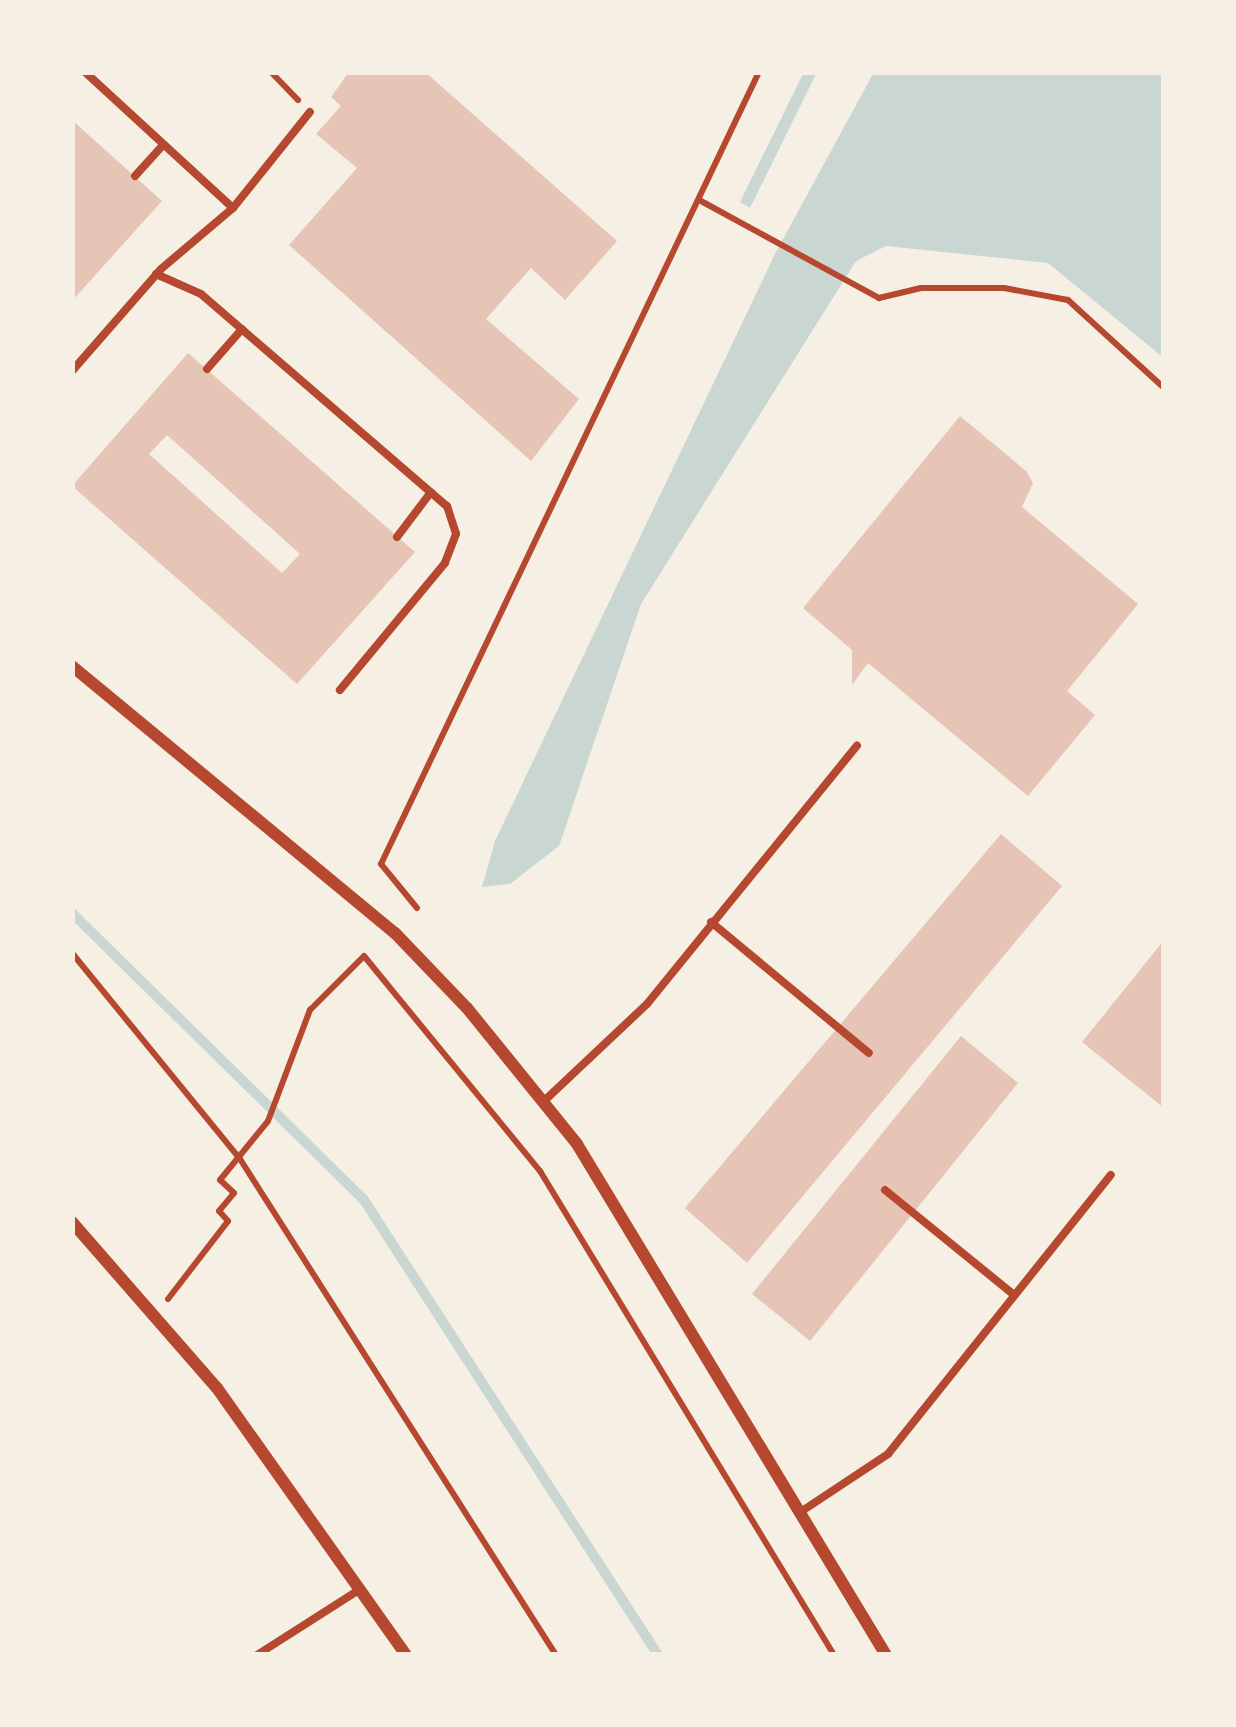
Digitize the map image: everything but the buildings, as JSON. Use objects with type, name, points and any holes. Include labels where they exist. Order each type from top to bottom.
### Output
[{"type":"street","points":[[72,667],[395,933],[543,1102],[697,1333],[886,1655]]},
{"type":"street","points":[[72,1222],[218,1388],[406,1655]]},
{"type":"lane","points":[[85,72],[233,208]]},
{"type":"lane","points":[[72,371],[156,274],[233,208],[310,112]]},
{"type":"lane","points":[[135,176],[163,145]]},
{"type":"lane","points":[[156,274],[201,293],[447,506],[456,535],[445,563],[340,691]]},
{"type":"lane","points":[[207,369],[242,328]]},
{"type":"lane","points":[[398,538],[431,492]]},
{"type":"lane","points":[[543,1102],[622,1031],[857,746]]},
{"type":"lane","points":[[710,922],[869,1053]]},
{"type":"lane","points":[[800,1513],[888,1454],[1111,1175]]},
{"type":"lane","points":[[885,1190],[1013,1294]]},
{"type":"lane","points":[[256,1655],[361,1589]]},
{"type":"path","points":[[417,908],[381,864],[760,72]]},
{"type":"path","points":[[699,200],[879,298],[921,288],[1004,288],[1068,300],[1164,388]]},
{"type":"path","points":[[72,953],[240,1159],[556,1655]]},
{"type":"path","points":[[155,1316],[228,1221],[218,1211],[235,1193],[220,1180],[268,1121],[310,1010],[364,956],[540,1171],[834,1655]]},
{"type":"shaded area","points":[[804,72],[817,72],[750,208],[740,202]]},
{"type":"shaded area","points":[[874,72],[1164,72],[1164,358],[1048,263],[886,246],[856,261],[641,604],[559,846],[510,884],[482,887],[495,841],[776,252]]},
{"type":"waterway","points":[[72,913],[364,1200],[658,1655]]}]
